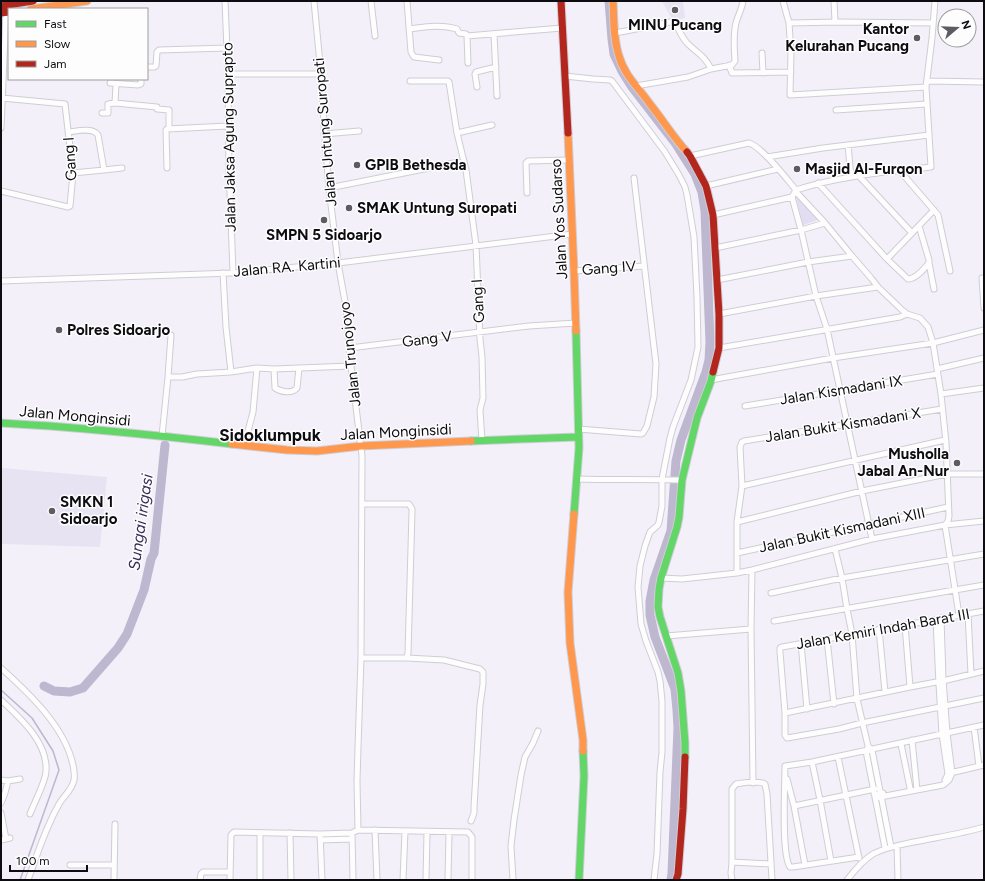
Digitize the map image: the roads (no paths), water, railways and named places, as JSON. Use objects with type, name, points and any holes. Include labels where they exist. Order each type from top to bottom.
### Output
[{"type":"main road","points":[[5,8],[33,1]]},
{"type":"main road","points":[[38,8],[87,1]]},
{"type":"main road","name":"Jalan Yos Sudarso","points":[[561,1],[574,271],[579,448],[568,592],[570,643],[583,740],[584,776],[579,880]]},
{"type":"main road","points":[[613,1],[616,46],[619,57],[627,74],[690,156],[706,186],[713,215],[719,314],[719,348],[711,381],[697,418],[680,480],[679,517],[661,578],[658,595],[660,617],[680,679],[685,742],[683,809],[678,874],[676,880]]},
{"type":"main road","name":"Jalan Monginsidi","points":[[1,423],[57,426],[295,450],[482,441],[578,433]]},
{"type":"street","name":"Jalan Jaksa Agung Suprapto","points":[[225,1],[228,74],[229,176],[234,273]]},
{"type":"street","name":"Jalan Untung Suropati","points":[[314,1],[321,74],[324,134],[338,263]]},
{"type":"street","points":[[371,1],[375,36]]},
{"type":"street","points":[[407,1],[412,55],[414,57],[439,60]]},
{"type":"street","points":[[636,86],[678,79],[711,69],[732,65],[735,61],[734,35],[736,22],[743,1]]},
{"type":"street","points":[[784,1],[789,23],[791,72],[790,95],[927,84],[984,82]]},
{"type":"street","points":[[834,1],[835,22]]},
{"type":"street","points":[[872,539],[827,329],[816,296],[792,197],[796,190],[818,183],[931,167],[927,84],[935,1]]},
{"type":"street","points":[[1,126],[5,8]]},
{"type":"street","points":[[615,32],[626,32],[674,19],[681,36],[698,54],[704,57],[711,69]]},
{"type":"street","points":[[789,23],[835,22],[933,24]]},
{"type":"street","points":[[409,29],[433,26],[452,28],[457,29],[459,33],[466,34],[467,36],[562,28]]},
{"type":"street","points":[[494,34],[497,96]]},
{"type":"street","points":[[467,36],[468,63]]},
{"type":"street","points":[[148,67],[156,66],[156,56],[159,50],[227,48]]},
{"type":"street","points":[[762,53],[763,73]]},
{"type":"street","points":[[729,65],[732,73],[791,72]]},
{"type":"street","points":[[477,87],[476,72],[496,67]]},
{"type":"street","points":[[228,74],[321,74]]},
{"type":"street","points":[[565,76],[612,81],[665,152],[679,175],[688,195],[694,237],[698,348],[692,380],[673,427],[667,451],[659,522],[658,525],[650,532],[644,546],[638,587],[641,624],[658,672],[662,701],[662,752],[657,854],[654,880]]},
{"type":"street","points":[[110,83],[140,85],[141,80]]},
{"type":"street","name":"Gang I","points":[[410,81],[448,81],[469,188],[476,245],[482,357],[483,398],[480,410],[482,441]]},
{"type":"street","points":[[115,103],[116,84]]},
{"type":"street","name":"Gang I","points":[[1,191],[68,207],[70,206],[73,173],[66,105],[64,103],[2,98]]},
{"type":"street","points":[[102,113],[108,113],[107,104],[115,103],[157,107],[158,109],[169,110],[169,128],[166,130],[167,168]]},
{"type":"street","points":[[836,110],[928,104]]},
{"type":"street","points":[[457,133],[492,125]]},
{"type":"street","points":[[169,128],[228,126]]},
{"type":"street","points":[[68,132],[89,130],[97,133],[104,170]]},
{"type":"street","points":[[324,134],[359,131]]},
{"type":"street","points":[[767,157],[823,148],[929,135]]},
{"type":"street","points":[[690,156],[749,143],[759,149],[825,223],[878,287],[907,314],[920,318],[928,327],[933,343],[946,440],[948,521],[945,525],[959,615]]},
{"type":"street","points":[[848,145],[852,177]]},
{"type":"street","points":[[527,193],[526,163],[528,161],[569,160]]},
{"type":"street","points":[[330,188],[464,161]]},
{"type":"street","points":[[73,173],[122,168]]},
{"type":"street","points":[[706,186],[778,169]]},
{"type":"street","points":[[900,171],[938,215],[950,271]]},
{"type":"street","points":[[859,176],[912,234]]},
{"type":"street","points":[[578,433],[641,434],[647,426],[654,397],[656,364],[634,178]]},
{"type":"street","points":[[818,183],[887,259],[908,279],[911,279],[929,263]]},
{"type":"street","points":[[713,215],[792,197]]},
{"type":"street","points":[[887,259],[934,210]]},
{"type":"street","points":[[715,248],[801,230],[825,223]]},
{"type":"street","points":[[919,226],[934,289]]},
{"type":"street","name":"Jalan RA. Kartini","points":[[1,281],[234,273],[338,263],[572,234]]},
{"type":"street","points":[[717,280],[808,262],[852,256]]},
{"type":"street","name":"Jalan Trunojoyo","points":[[338,263],[346,306],[351,366],[362,456],[362,658],[357,781],[358,830]]},
{"type":"street","name":"Gang IV","points":[[574,271],[644,266]]},
{"type":"street","points":[[223,273],[226,327],[231,372]]},
{"type":"street","points":[[982,278],[984,306]]},
{"type":"street","points":[[719,314],[816,296],[878,287]]},
{"type":"street","points":[[719,348],[900,317],[907,314]]},
{"type":"street","name":"Gang V","points":[[350,348],[529,326],[576,323]]},
{"type":"street","points":[[711,381],[833,358],[933,343],[984,330]]},
{"type":"street","points":[[162,436],[171,335]]},
{"type":"street","name":"Jalan Kismadani IX","points":[[745,406],[840,390],[937,371],[984,358]]},
{"type":"street","points":[[168,378],[257,368],[274,369],[351,366]]},
{"type":"street","points":[[244,446],[253,412],[257,368]]},
{"type":"street","points":[[274,369],[277,390],[290,392],[297,388],[299,368]]},
{"type":"street","points":[[941,394],[984,388]]},
{"type":"street","name":"Jalan Bukit Kismadani X","points":[[742,486],[740,447],[744,441],[942,409]]},
{"type":"street","points":[[737,573],[737,522],[742,486],[946,440]]},
{"type":"street","points":[[737,522],[862,491],[947,474],[984,474]]},
{"type":"street","points":[[576,479],[680,480]]},
{"type":"street","points":[[362,504],[409,504],[412,509],[407,658]]},
{"type":"street","name":"Jalan Bukit Kismadani XIII","points":[[737,553],[948,507]]},
{"type":"street","points":[[661,578],[682,579],[737,573],[872,539],[945,525],[984,521]]},
{"type":"street","points":[[835,549],[852,634],[857,699],[881,793],[888,848]]},
{"type":"street","points":[[771,593],[842,578],[984,554]]},
{"type":"street","points":[[752,570],[751,629],[753,783]]},
{"type":"street","points":[[774,621],[984,585]]},
{"type":"street","name":"Jalan Kemiri Indah Barat III","points":[[785,713],[780,652],[780,648],[782,646],[984,612]]},
{"type":"street","points":[[968,614],[971,674]]},
{"type":"street","points":[[794,806],[846,795],[874,794],[917,788],[942,782],[946,779],[950,773],[945,734],[938,619]]},
{"type":"street","points":[[905,625],[910,687]]},
{"type":"street","points":[[666,636],[751,629]]},
{"type":"street","points":[[879,629],[885,692]]},
{"type":"street","points":[[827,639],[834,704]]},
{"type":"street","points":[[801,643],[807,709]]},
{"type":"street","points":[[362,658],[444,660],[480,669],[483,672],[474,813],[471,821]]},
{"type":"street","points":[[1,668],[33,699],[61,735],[69,752],[74,772],[73,785],[59,804],[50,821],[28,880]]},
{"type":"street","points":[[984,671],[834,704],[785,713],[785,735],[787,738],[839,729],[984,698]]},
{"type":"street","points":[[1,700],[34,734],[42,748],[46,762],[46,772],[30,814]]},
{"type":"street","points":[[859,856],[790,867],[786,857],[784,819],[786,766],[901,744],[912,740],[984,725]]},
{"type":"street","points":[[950,773],[981,766],[974,727]]},
{"type":"street","points":[[513,880],[511,846],[521,775],[525,757],[538,731]]},
{"type":"street","points":[[912,740],[917,788]]},
{"type":"street","points":[[901,744],[910,788]]},
{"type":"street","points":[[869,749],[874,794],[888,848]]},
{"type":"street","points":[[838,757],[860,865]]},
{"type":"street","points":[[812,762],[831,861]]},
{"type":"street","points":[[785,772],[794,806],[805,865]]},
{"type":"street","points":[[1,780],[8,781],[20,779]]},
{"type":"street","points":[[1,803],[8,781]]},
{"type":"street","points":[[732,880],[732,790],[736,784],[757,782],[765,784],[766,788],[772,880]]},
{"type":"street","points":[[874,794],[917,788]]},
{"type":"street","points":[[1,813],[6,839]]},
{"type":"street","points":[[784,819],[796,817]]},
{"type":"street","points":[[114,880],[115,824]]},
{"type":"street","points":[[847,880],[860,865],[872,855],[888,848],[984,827]]},
{"type":"street","points":[[230,880],[232,833],[320,834],[352,833],[358,830],[375,830],[468,832],[472,836],[472,880]]},
{"type":"street","points":[[375,830],[377,880]]},
{"type":"street","points":[[403,880],[405,831]]},
{"type":"street","points":[[426,880],[427,832]]},
{"type":"street","points":[[448,880],[449,832]]},
{"type":"street","points":[[260,833],[260,880]]},
{"type":"street","points":[[290,833],[291,880]]},
{"type":"street","points":[[352,833],[353,880]]},
{"type":"street","points":[[320,834],[322,880]]},
{"type":"street","points":[[320,840],[352,839]]},
{"type":"street","points":[[897,846],[898,880]]},
{"type":"street","points":[[732,862],[771,864]]},
{"type":"street","points":[[70,865],[114,865]]},
{"type":"street","points":[[200,880],[203,872],[230,872]]},
{"type":"waterway","points":[[609,1],[614,54],[632,87],[676,144],[695,174],[702,192],[705,211],[710,342],[709,360],[681,440],[676,461],[671,531],[654,580],[650,601],[650,615],[655,637],[675,689],[677,710],[678,728],[671,880]]},
{"type":"waterway","name":"Sungai irigasi","points":[[44,686],[54,691],[70,692],[83,688],[118,648],[127,634],[144,590],[151,559],[154,553],[165,445]]},
{"type":"waterway","points":[[1,690],[32,718],[53,751],[59,770],[20,880]]},
{"type":"place","name":"MINU Pucang","points":[[675,10]]},
{"type":"place","name":"Kantor Kelurahan Pucang","points":[[917,38]]},
{"type":"place","name":"GPIB Bethesda","points":[[357,165]]},
{"type":"place","name":"Masjid Al-Furqon","points":[[797,169]]},
{"type":"place","name":"SMAK Untung Suropati","points":[[349,208]]},
{"type":"place","name":"SMPN 5 Sidoarjo","points":[[324,220]]},
{"type":"place","name":"Polres Sidoarjo","points":[[59,330]]},
{"type":"place","name":"Musholla Jabal An-Nur","points":[[957,463]]},
{"type":"place","name":"SMKN 1 Sidoarjo","points":[[52,511]]},
{"type":"district","name":"Sidoklumpuk","points":[[270,435]]}]
